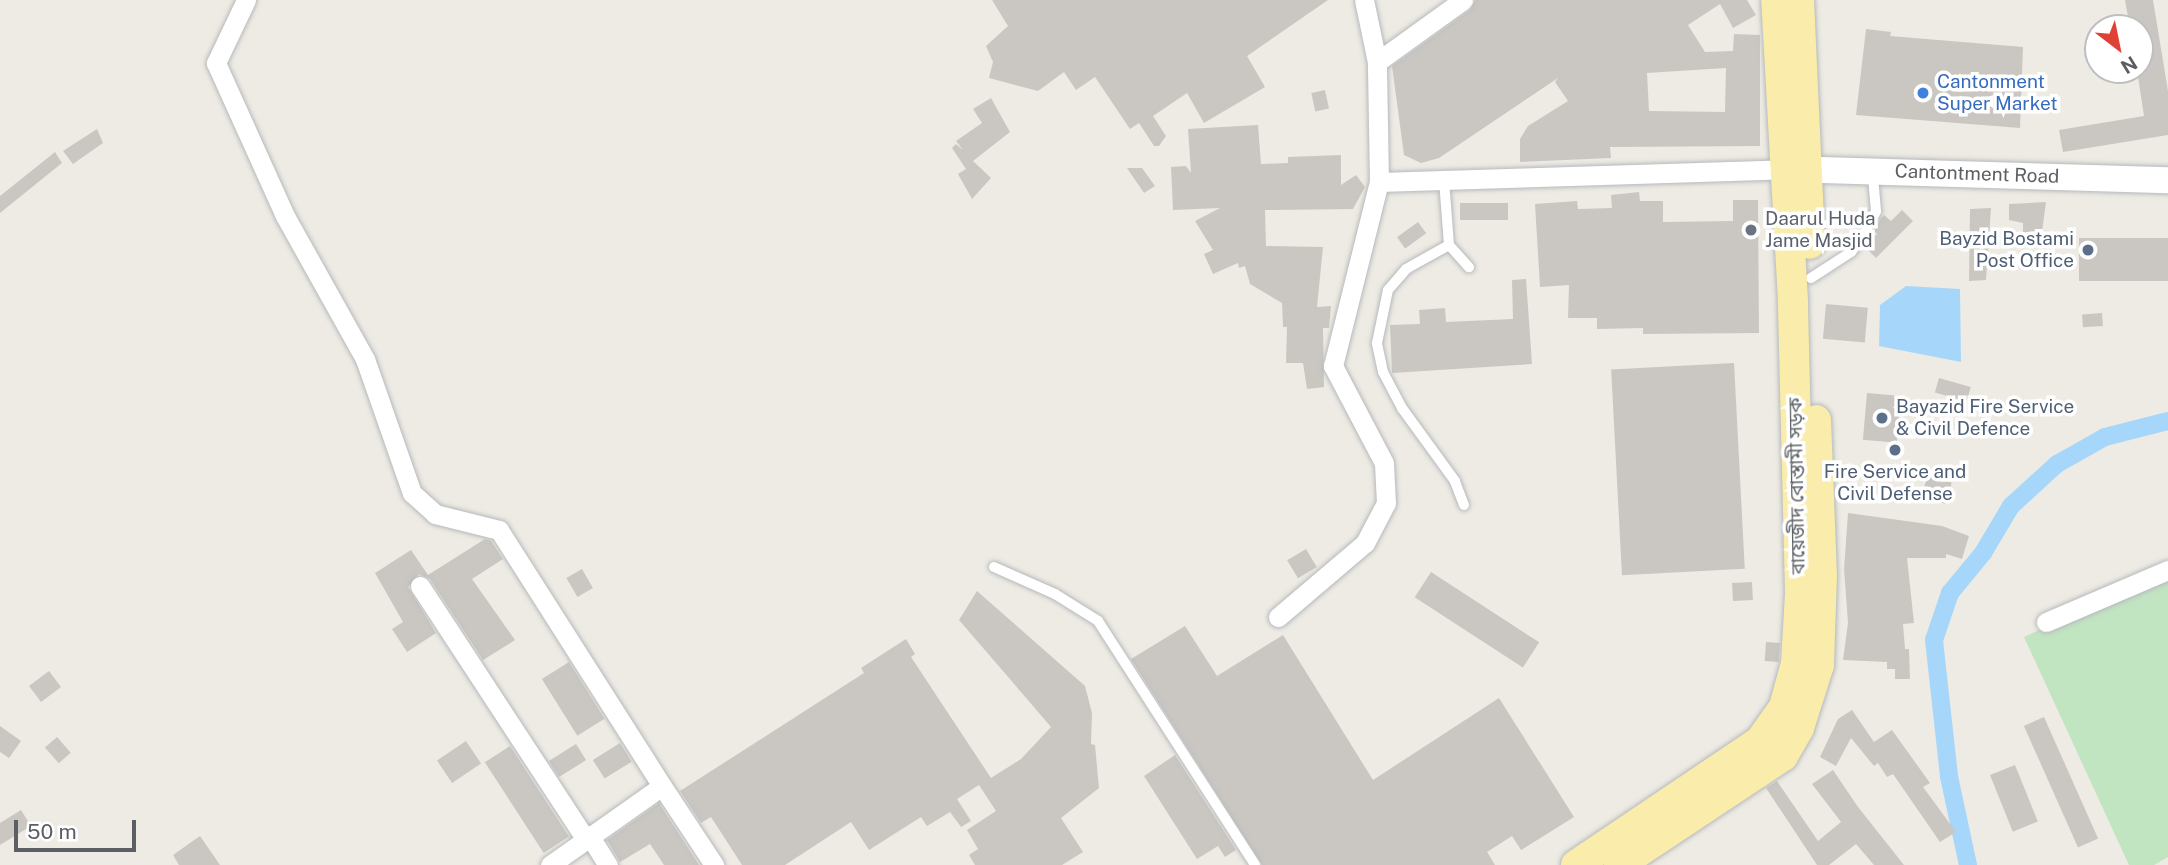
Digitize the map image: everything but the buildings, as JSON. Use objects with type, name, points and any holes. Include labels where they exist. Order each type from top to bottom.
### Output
[{"type":"main road","name":"বায়েজীদ বোস্তামী সড়ক","points":[[1619,865],[1783,756],[1799,728],[1819,665],[1822,576],[1811,278],[1776,0]]},
{"type":"main road","name":"বায়েজীদ বোস্তামী সড়ক","points":[[1576,865],[1722,770],[1760,741],[1784,707],[1796,663],[1800,593],[1797,169],[1799,0]]},
{"type":"street","points":[[246,0],[216,63],[285,216],[365,359],[412,493],[435,514],[499,530],[714,865]]},
{"type":"street","points":[[1278,617],[1365,543],[1386,503],[1384,463],[1333,366],[1378,181],[1377,62],[1364,0]]},
{"type":"street","points":[[1377,62],[1463,0]]},
{"type":"street","points":[[1378,181],[1797,169]]},
{"type":"street","name":"Cantontment Road","points":[[1797,169],[2168,180]]},
{"type":"street","points":[[2046,621],[2168,570]]},
{"type":"street","points":[[420,586],[608,865]]},
{"type":"street","points":[[550,865],[662,786]]},
{"type":"lane","points":[[1811,278],[1852,251],[1876,211],[1871,170]]},
{"type":"lane","points":[[1444,179],[1449,245],[1469,267]]},
{"type":"lane","points":[[1449,245],[1406,269],[1388,290],[1377,343],[1383,372],[1396,396],[1455,481],[1464,505]]},
{"type":"lane","points":[[994,567],[1055,594],[1098,621],[1255,865]]},
{"type":"green space","points":[[2168,571],[2168,857],[2154,865],[2129,865],[2024,637]]},
{"type":"water","points":[[1906,286],[1960,289],[1961,362],[1879,346],[1880,305]]},
{"type":"waterway","points":[[1968,865],[1949,776],[1934,640],[1950,593],[1983,553],[2011,506],[2057,464],[2105,437],[2168,421]]},
{"type":"place","name":"Cantonment Super Market","points":[[1923,93]]},
{"type":"place","name":"Daarul Huda Jame Masjid","points":[[1751,230]]},
{"type":"place","name":"Bayzid Bostami Post Office","points":[[2088,250]]},
{"type":"place","name":"Bayazid Fire Service & Civil Defence","points":[[1882,418]]},
{"type":"place","name":"Fire Service and Civil Defense","points":[[1895,450]]}]
